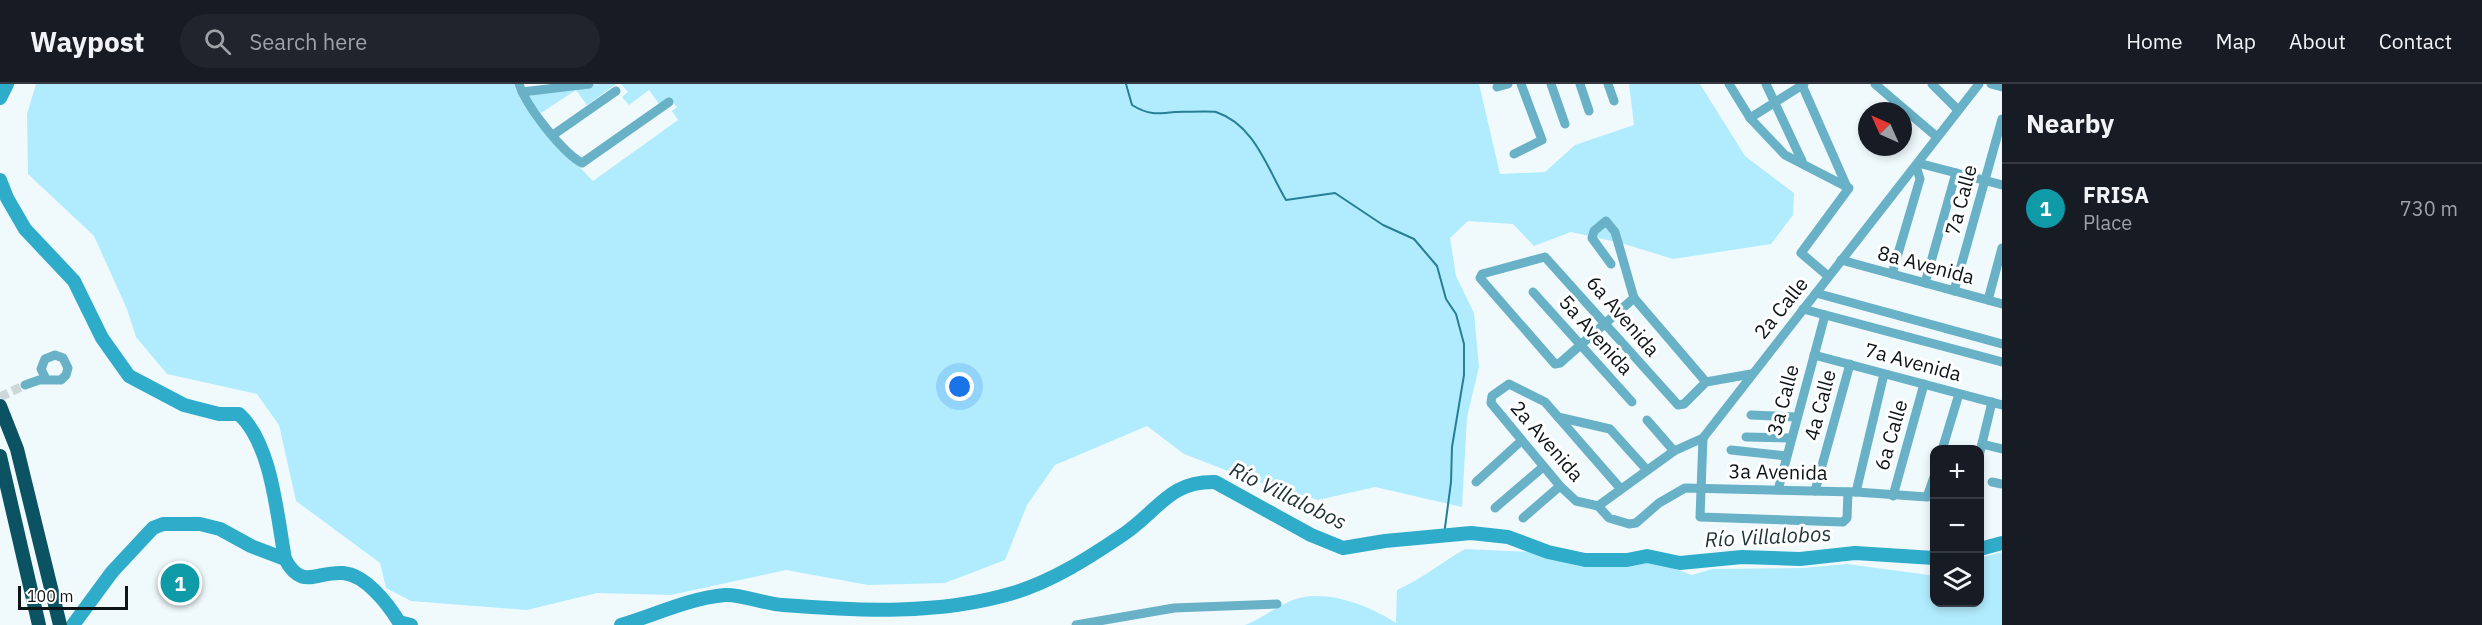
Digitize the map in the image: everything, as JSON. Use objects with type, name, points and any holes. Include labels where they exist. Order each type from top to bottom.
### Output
[{"type":"highway","points":[[0,406],[17,449],[60,625]]},
{"type":"highway","points":[[0,456],[39,625]]},
{"type":"street","points":[[520,88],[589,84]]},
{"type":"street","points":[[1497,87],[1508,84]]},
{"type":"street","points":[[1514,154],[1542,140],[1521,84]]},
{"type":"street","points":[[1551,84],[1565,124]]},
{"type":"street","points":[[1580,84],[1589,111]]},
{"type":"street","points":[[1608,84],[1614,101]]},
{"type":"street","points":[[1729,84],[1750,118],[1785,155],[1802,161],[1847,187]]},
{"type":"street","points":[[1766,84],[1802,161]]},
{"type":"street","points":[[1750,118],[1803,84],[1847,187],[1847,194],[1801,253],[1828,276]]},
{"type":"street","points":[[1932,84],[1959,110]]},
{"type":"street","name":"2a Calle","points":[[1598,506],[1674,451],[1703,438],[1979,84]]},
{"type":"street","points":[[1991,84],[2002,87]]},
{"type":"street","points":[[1881,86],[1937,137]]},
{"type":"street","points":[[520,88],[553,135],[579,162],[586,162],[669,102]]},
{"type":"street","points":[[553,135],[616,91]]},
{"type":"street","name":"7a Calle","points":[[1954,291],[2002,118]]},
{"type":"street","points":[[1892,274],[1920,179],[1917,164],[2002,185]]},
{"type":"street","points":[[1925,283],[1956,173]]},
{"type":"street","points":[[1611,264],[1592,238],[1592,234],[1606,221],[1615,232],[1634,298],[1706,382],[1751,374]]},
{"type":"street","points":[[1988,300],[2002,248]]},
{"type":"street","name":"6a Avenida","points":[[1581,345],[1560,363],[1553,362],[1481,281],[1482,274],[1540,256],[1548,258],[1676,404],[1684,404],[1706,382]]},
{"type":"street","name":"8a Avenida","points":[[1841,260],[2002,304]]},
{"type":"street","name":"5a Avenida","points":[[1533,292],[1632,402]]},
{"type":"street","points":[[1816,293],[2002,344]]},
{"type":"street","points":[[1581,345],[1634,298]]},
{"type":"street","points":[[1803,309],[2002,362]]},
{"type":"street","name":"3a Calle","points":[[1778,490],[1825,315]]},
{"type":"street","name":"7a Avenida","points":[[1814,355],[2002,405]]},
{"type":"street","name":"4a Calle","points":[[1815,491],[1850,364]]},
{"type":"street","points":[[1703,438],[1699,514],[1702,517],[1843,522],[1847,518],[1884,374]]},
{"type":"street","points":[[25,385],[46,379]]},
{"type":"street","name":"6a Calle","points":[[1893,496],[1924,384]]},
{"type":"street","name":"2a Avenida","points":[[1558,417],[1545,402],[1513,385],[1503,386],[1492,396],[1491,403],[1521,442],[1560,486],[1576,501],[1598,506]]},
{"type":"street","points":[[1944,445],[1959,394]]},
{"type":"street","points":[[1982,445],[1992,402]]},
{"type":"street","points":[[1751,415],[1796,417]]},
{"type":"street","points":[[1558,417],[1610,429],[1646,470]]},
{"type":"street","points":[[1558,417],[1620,488]]},
{"type":"street","points":[[1647,420],[1674,451]]},
{"type":"street","points":[[1746,436],[1791,438]]},
{"type":"street","points":[[1476,482],[1521,442]]},
{"type":"street","points":[[1984,448],[2002,448]]},
{"type":"street","points":[[1731,450],[1786,456]]},
{"type":"street","points":[[1495,508],[1543,467]]},
{"type":"street","points":[[1523,518],[1560,486]]},
{"type":"street","name":"3a Avenida","points":[[1598,506],[1614,521],[1636,523],[1679,490],[1685,488],[1852,492],[1893,496],[1929,495],[1930,492]]},
{"type":"street","points":[[1076,625],[1174,608],[1277,604]]},
{"type":"shaded area","points":[[36,84],[514,84],[518,95],[536,121],[593,181],[678,120],[672,111],[677,107],[669,98],[659,104],[649,90],[629,105],[622,97],[628,92],[621,84],[1479,84],[1500,174],[1545,172],[1575,145],[1634,125],[1629,84],[1700,84],[1745,156],[1794,193],[1793,215],[1771,244],[1673,259],[1621,243],[1571,232],[1534,246],[1513,224],[1468,221],[1450,238],[1456,276],[1474,313],[1479,367],[1467,417],[1462,507],[1375,487],[1318,500],[1254,481],[1184,454],[1147,426],[1055,465],[1027,505],[1005,560],[945,583],[868,585],[786,570],[671,595],[597,593],[527,610],[411,601],[386,588],[380,563],[296,501],[279,425],[257,394],[167,374],[136,337],[127,309],[94,236],[28,174],[27,114]]},
{"type":"shaded area","points":[[599,84],[616,84],[587,105],[576,90],[541,113],[528,97],[530,94]]},
{"type":"shaded area","points":[[1465,549],[1534,552],[1578,566],[1653,561],[1692,575],[1712,569],[1803,568],[1847,564],[1930,575],[1930,607],[1984,607],[1984,557],[2002,552],[2002,625],[1245,625],[1288,602],[1316,596],[1352,602],[1396,623],[1397,590]]},
{"type":"waterway","points":[[0,98],[7,84]]},
{"type":"waterway","points":[[1126,84],[1132,105],[1143,111],[1216,112],[1229,118],[1250,137],[1286,200],[1335,193],[1383,225],[1414,239],[1437,266],[1446,299],[1456,314],[1464,344],[1464,375],[1452,447],[1451,482],[1444,535]]},
{"type":"waterway","points":[[0,180],[7,198],[25,229],[74,281],[102,338],[129,376],[184,405],[219,414],[239,414],[250,427],[266,462],[276,502],[285,559],[291,569],[304,577],[333,573],[352,575],[376,592],[399,622],[411,625]]},
{"type":"waterway","name":"Río Villalobos","points":[[621,625],[686,603],[725,595],[783,605],[870,610],[928,608],[985,600],[1028,588],[1057,575],[1124,534],[1175,492],[1186,486],[1215,482],[1311,535],[1343,548],[1385,541],[1471,533],[1508,537],[1548,552],[1585,560],[1627,560],[1647,556],[1680,563],[1742,557],[1800,559],[1855,553],[1930,558]]},
{"type":"waterway","points":[[73,625],[112,572],[153,528],[163,524],[200,524],[220,529],[251,546],[285,559]]},
{"type":"waterway","name":"Río Villalobos","points":[[1984,548],[2002,543]]},
{"type":"tunnel","points":[[0,397],[25,385]]},
{"type":"place","name":"FRISA","points":[[180,583]]}]
